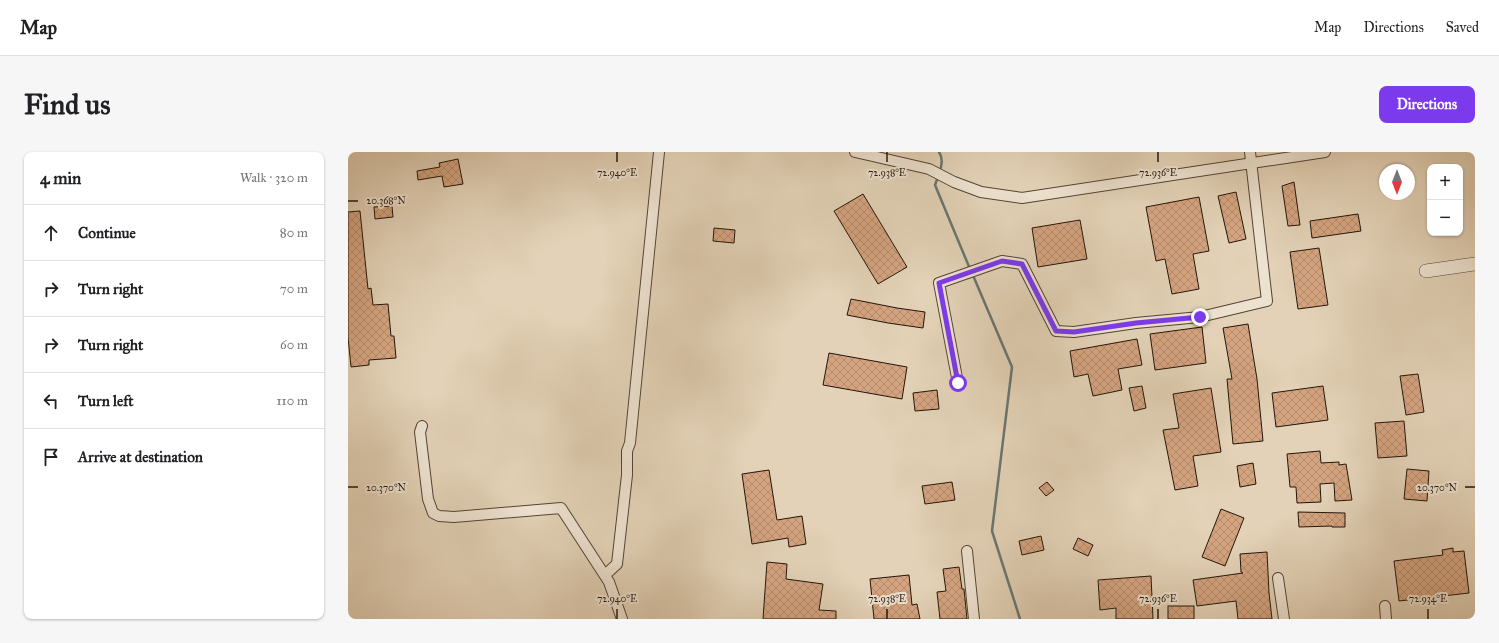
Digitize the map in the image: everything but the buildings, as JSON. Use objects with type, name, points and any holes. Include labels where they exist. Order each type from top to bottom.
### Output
[{"type":"street","points":[[605,574],[617,564],[627,475],[627,451],[630,443],[659,152]]},
{"type":"street","points":[[855,152],[929,169],[954,182],[981,192],[1022,198],[1325,152]]},
{"type":"street","points":[[958,383],[939,283],[1002,261],[1022,264],[1056,331],[1074,332],[1136,323],[1200,317],[1267,301],[1250,152]]},
{"type":"street","points":[[1426,271],[1475,264]]},
{"type":"street","points":[[422,426],[420,432],[428,500],[434,513],[439,516],[454,517],[561,508],[605,574],[621,619]]},
{"type":"street","points":[[967,551],[974,619]]},
{"type":"street","points":[[1278,578],[1284,619]]},
{"type":"street","points":[[1385,606],[1386,619]]},
{"type":"waterway","points":[[939,152],[942,162],[939,173]]},
{"type":"waterway","points":[[938,177],[935,185],[970,269]]},
{"type":"waterway","points":[[972,273],[1012,367],[992,531],[1020,619]]},
{"type":"route","points":[[958,383],[939,283],[1002,261],[1022,264],[1056,331],[1074,332],[1136,323],[1200,317]]}]
